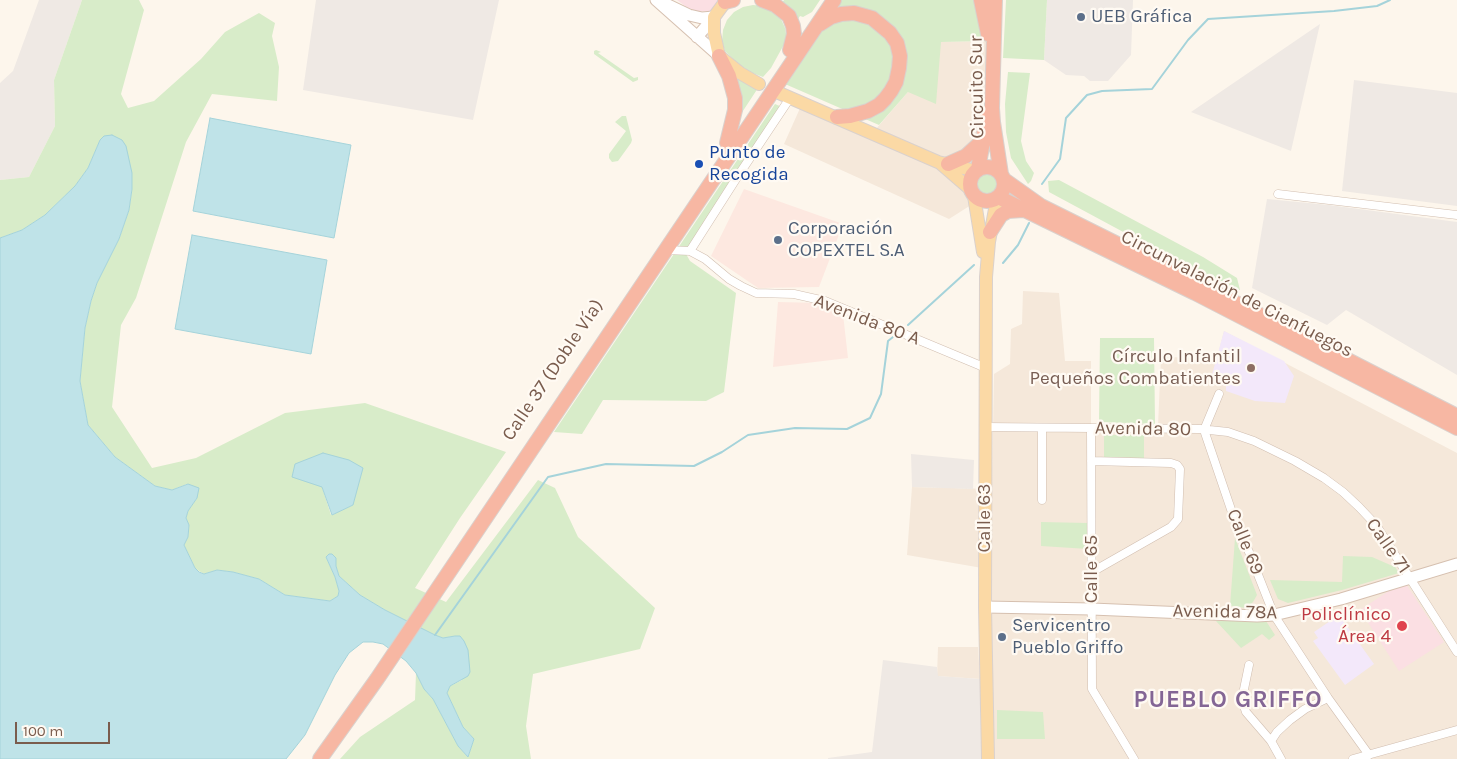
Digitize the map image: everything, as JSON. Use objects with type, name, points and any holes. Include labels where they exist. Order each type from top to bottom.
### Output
[{"type":"highway","points":[[762,0],[775,5],[788,16],[794,34],[790,50]]},
{"type":"highway","points":[[981,0],[988,34]]},
{"type":"highway","name":"Circuito Sur","points":[[989,0],[990,136],[1002,176]]},
{"type":"highway","name":"Circuito Sur","points":[[977,170],[990,136],[996,0]]},
{"type":"highway","name":"Calle 37 (Doble Vía)","points":[[320,759],[373,676],[727,143],[790,50],[828,4]]},
{"type":"highway","name":"Calle 37 (Doble Vía)","points":[[432,588],[666,250],[816,28],[828,4]]},
{"type":"highway","points":[[816,28],[831,16],[854,13],[872,18],[890,33],[897,43],[900,56],[899,68],[896,82],[885,100],[868,110],[850,116],[837,117]]},
{"type":"highway","points":[[718,56],[729,76],[735,98],[735,110],[727,143]]},
{"type":"highway","points":[[943,163],[966,156],[990,136],[1011,180],[1021,192]]},
{"type":"highway","name":"Circunvalación de Cienfuegos","points":[[977,170],[982,167],[993,168],[1041,206],[1244,306],[1457,416]]},
{"type":"highway","points":[[972,192],[970,179],[977,170]]},
{"type":"highway","points":[[997,198],[1003,189],[1002,176]]},
{"type":"highway","name":"Circunvalación de Cienfuegos","points":[[972,192],[982,201],[997,198],[1024,210],[1196,293],[1457,428]]},
{"type":"highway","points":[[990,232],[1001,215],[1008,211],[1024,210]]},
{"type":"highway","name":"Calle 37 (Doble Vía)","points":[[310,759],[373,676]]},
{"type":"main road","points":[[728,1],[714,17],[714,33],[718,56],[740,73],[760,84]]},
{"type":"main road","points":[[784,95],[943,163],[977,170]]},
{"type":"main road","points":[[943,163],[972,192]]},
{"type":"main road","name":"Calle 63","points":[[972,192],[986,277]]},
{"type":"main road","name":"Calle 63","points":[[988,759],[985,427],[986,277],[990,232],[997,198]]},
{"type":"street","points":[[657,0],[689,15],[702,18],[714,17]]},
{"type":"street","points":[[657,0],[718,56]]},
{"type":"street","points":[[697,37],[714,17]]},
{"type":"street","points":[[690,251],[784,95]]},
{"type":"street","points":[[1278,194],[1457,215]]},
{"type":"street","name":"Avenida 80 A","points":[[666,250],[690,251],[705,259],[728,279],[756,293],[794,294],[825,301],[986,368]]},
{"type":"street","points":[[1204,430],[1219,394]]},
{"type":"street","name":"Avenida 80","points":[[985,427],[1204,430],[1228,432],[1254,441],[1295,461]]},
{"type":"street","points":[[1042,428],[1042,500]]},
{"type":"street","name":"Calle 65","points":[[1091,428],[1092,689],[1134,759]]},
{"type":"street","name":"Calle 69","points":[[1204,430],[1237,527],[1274,615],[1328,698],[1369,755]]},
{"type":"street","points":[[1091,460],[1171,463],[1177,464],[1180,469],[1178,519],[1171,527],[1092,572]]},
{"type":"street","name":"Calle 71","points":[[1295,461],[1343,492],[1376,525],[1457,652]]},
{"type":"street","name":"Avenida 78A","points":[[986,607],[1274,615],[1341,599],[1457,564]]},
{"type":"street","points":[[1446,635],[1457,643]]},
{"type":"street","points":[[1249,665],[1243,694],[1243,704],[1246,712],[1272,741],[1281,759]]},
{"type":"street","points":[[1272,741],[1277,732],[1290,720],[1305,709],[1328,698]]},
{"type":"street","points":[[1353,759],[1457,730]]},
{"type":"shaded area","points":[[39,0],[82,0],[54,80],[55,126],[29,177],[0,180],[0,83],[13,71]]},
{"type":"shaded area","points":[[316,0],[499,0],[473,120],[303,90]]},
{"type":"shaded area","points":[[677,0],[722,0],[715,11],[693,12]]},
{"type":"shaded area","points":[[1047,0],[1133,0],[1131,55],[1108,81],[1090,81],[1084,76],[1066,75],[1044,60]]},
{"type":"shaded area","points":[[1320,24],[1291,151],[1191,112]]},
{"type":"shaded area","points":[[988,41],[981,127],[977,138],[970,148],[962,189],[971,205],[949,219],[784,144],[801,106],[869,137],[908,92],[941,42]]},
{"type":"shaded area","points":[[1354,80],[1457,93],[1457,206],[1342,191]]},
{"type":"shaded area","name":"Corporación COPEXTEL S.A","points":[[744,189],[843,224],[819,287],[758,288],[711,256]]},
{"type":"shaded area","points":[[1267,199],[1457,222],[1457,375],[1346,310],[1327,325],[1252,288]]},
{"type":"shaded area","points":[[1023,291],[1059,293],[1065,361],[1091,361],[1091,425],[1158,426],[1161,357],[1217,358],[1224,331],[1457,453],[1457,759],[992,759],[988,569],[907,555],[912,487],[992,489],[994,374],[1010,364],[1011,329],[1022,324]]},
{"type":"shaded area","points":[[778,302],[821,303],[843,314],[848,358],[773,367]]},
{"type":"shaded area","name":"Círculo Infantil Pequeños Combatientes","points":[[1224,331],[1284,361],[1294,376],[1285,403],[1255,401],[1226,391],[1226,386],[1210,382]]},
{"type":"shaded area","points":[[911,454],[974,460],[973,489],[912,487]]},
{"type":"shaded area","name":"Policlínico Área 4","points":[[1404,581],[1444,642],[1399,671],[1360,610]]},
{"type":"shaded area","points":[[1339,615],[1374,664],[1345,685],[1313,641],[1318,638],[1314,632]]},
{"type":"shaded area","points":[[938,647],[978,647],[980,679],[937,676]]},
{"type":"shaded area","points":[[883,660],[937,667],[938,676],[980,679],[981,759],[828,759],[872,752]]},
{"type":"green space","points":[[82,0],[139,0],[144,10],[121,94],[128,108],[154,101],[201,59],[225,32],[259,13],[275,23],[272,36],[279,67],[277,101],[212,94],[186,142],[136,298],[121,325],[112,407],[152,468],[196,458],[285,413],[365,403],[506,452],[460,518],[415,588],[446,602],[538,480],[555,488],[578,537],[655,608],[640,649],[533,674],[526,726],[531,759],[340,759],[360,737],[415,700],[416,673],[424,689],[433,699],[458,746],[468,757],[474,739],[463,727],[447,693],[450,686],[462,680],[455,636],[443,638],[435,635],[360,595],[339,576],[336,558],[326,557],[339,591],[338,596],[330,601],[285,595],[259,579],[233,572],[217,570],[204,574],[195,568],[184,545],[188,537],[189,526],[186,518],[188,511],[197,498],[187,484],[172,490],[155,486],[115,457],[88,425],[80,381],[85,328],[97,283],[119,239],[129,210],[132,189],[100,140],[88,168],[75,186],[45,215],[22,230],[0,238],[0,180],[29,177],[55,126],[54,80]],"holes":[[[322,487],[353,505],[331,515]]]},
{"type":"green space","points":[[784,0],[820,0],[812,12],[803,17],[800,16],[796,22],[782,3]]},
{"type":"green space","points":[[842,0],[988,0],[988,41],[941,42],[936,104],[908,92],[879,125],[785,84]]},
{"type":"green space","points":[[1006,0],[1047,0],[1044,60],[1003,58]]},
{"type":"green space","points":[[753,5],[764,6],[781,19],[787,39],[771,68],[763,77],[750,72],[738,64],[725,51],[722,41],[723,30],[727,20],[734,12],[743,7]]},
{"type":"green space","points":[[596,50],[634,78],[638,77],[638,80],[633,82],[594,54]]},
{"type":"green space","points":[[1008,72],[1030,73],[1021,141],[1026,161],[1034,173],[1028,184],[1011,158],[1006,132],[1005,104]]},
{"type":"green space","points":[[734,77],[758,88],[739,117]]},
{"type":"green space","points":[[775,104],[782,107],[686,254],[690,261],[736,293],[724,392],[706,401],[603,400],[582,434],[554,432]]},
{"type":"green space","points":[[622,116],[626,116],[632,140],[618,161],[612,162],[609,154],[626,131],[615,122]]},
{"type":"green space","points":[[987,171],[996,175],[1000,184],[996,193],[987,197],[978,193],[974,184],[978,175]]},
{"type":"green space","points":[[1059,180],[1203,257],[1237,278],[1240,290],[1231,290],[1049,192],[1048,181]]},
{"type":"green space","points":[[1100,338],[1154,338],[1155,424],[1099,422]]},
{"type":"green space","points":[[1104,435],[1144,435],[1144,458],[1104,457]]},
{"type":"green space","points":[[1041,522],[1088,523],[1088,549],[1041,546]]},
{"type":"green space","points":[[1235,538],[1257,595],[1246,608],[1230,606]]},
{"type":"green space","points":[[1343,556],[1372,557],[1395,567],[1399,573],[1342,590],[1288,603],[1278,599],[1270,580],[1342,582]]},
{"type":"green space","points":[[1216,621],[1266,621],[1275,635],[1269,640],[1262,634],[1241,648]]},
{"type":"green space","points":[[997,710],[1043,712],[1045,739],[997,739]]},
{"type":"water","points":[[210,118],[351,145],[334,238],[193,211]]},
{"type":"water","points":[[112,135],[122,140],[126,146],[132,173],[132,189],[129,210],[119,239],[97,283],[85,328],[80,381],[88,425],[115,457],[155,486],[172,490],[188,484],[199,488],[197,498],[188,511],[186,518],[189,525],[188,537],[184,545],[195,568],[199,572],[204,574],[217,570],[233,572],[259,579],[285,595],[330,601],[338,596],[339,591],[326,557],[332,554],[336,558],[339,576],[360,595],[435,635],[443,638],[460,636],[468,650],[470,672],[468,676],[450,686],[447,693],[463,727],[474,739],[468,757],[458,746],[433,699],[424,689],[416,673],[406,661],[383,644],[363,642],[349,653],[335,675],[305,735],[286,759],[0,759],[0,238],[22,230],[45,215],[75,186],[88,168],[100,140],[104,136]]},
{"type":"water","points":[[192,235],[327,260],[311,354],[175,329]]},
{"type":"water","points":[[323,453],[349,460],[363,468],[353,505],[332,515],[322,487],[292,477],[295,464]]},
{"type":"waterway","points":[[1042,184],[1060,159],[1066,118],[1087,95],[1102,91],[1152,89],[1188,40],[1208,19],[1334,11],[1377,6],[1390,0]]},
{"type":"waterway","points":[[1003,263],[1018,245],[1029,223]]},
{"type":"waterway","points":[[908,325],[974,265]]},
{"type":"waterway","points":[[435,635],[548,477],[606,464],[694,466],[722,452],[748,435],[795,428],[847,429],[870,418],[881,394],[888,341],[893,337]]},
{"type":"place","name":"UEB Gráfica","points":[[1081,17]]},
{"type":"place","name":"Punto de Recogida","points":[[699,164]]},
{"type":"place","name":"Corporación COPEXTEL S.A","points":[[778,240]]},
{"type":"place","name":"Círculo Infantil Pequeños Combatientes","points":[[1251,368]]},
{"type":"place","name":"Policlínico Área 4","points":[[1402,626]]},
{"type":"place","name":"Servicentro Pueblo Griffo","points":[[1002,637]]},
{"type":"district","name":"PUEBLO GRIFFO","points":[[1228,700]]}]
